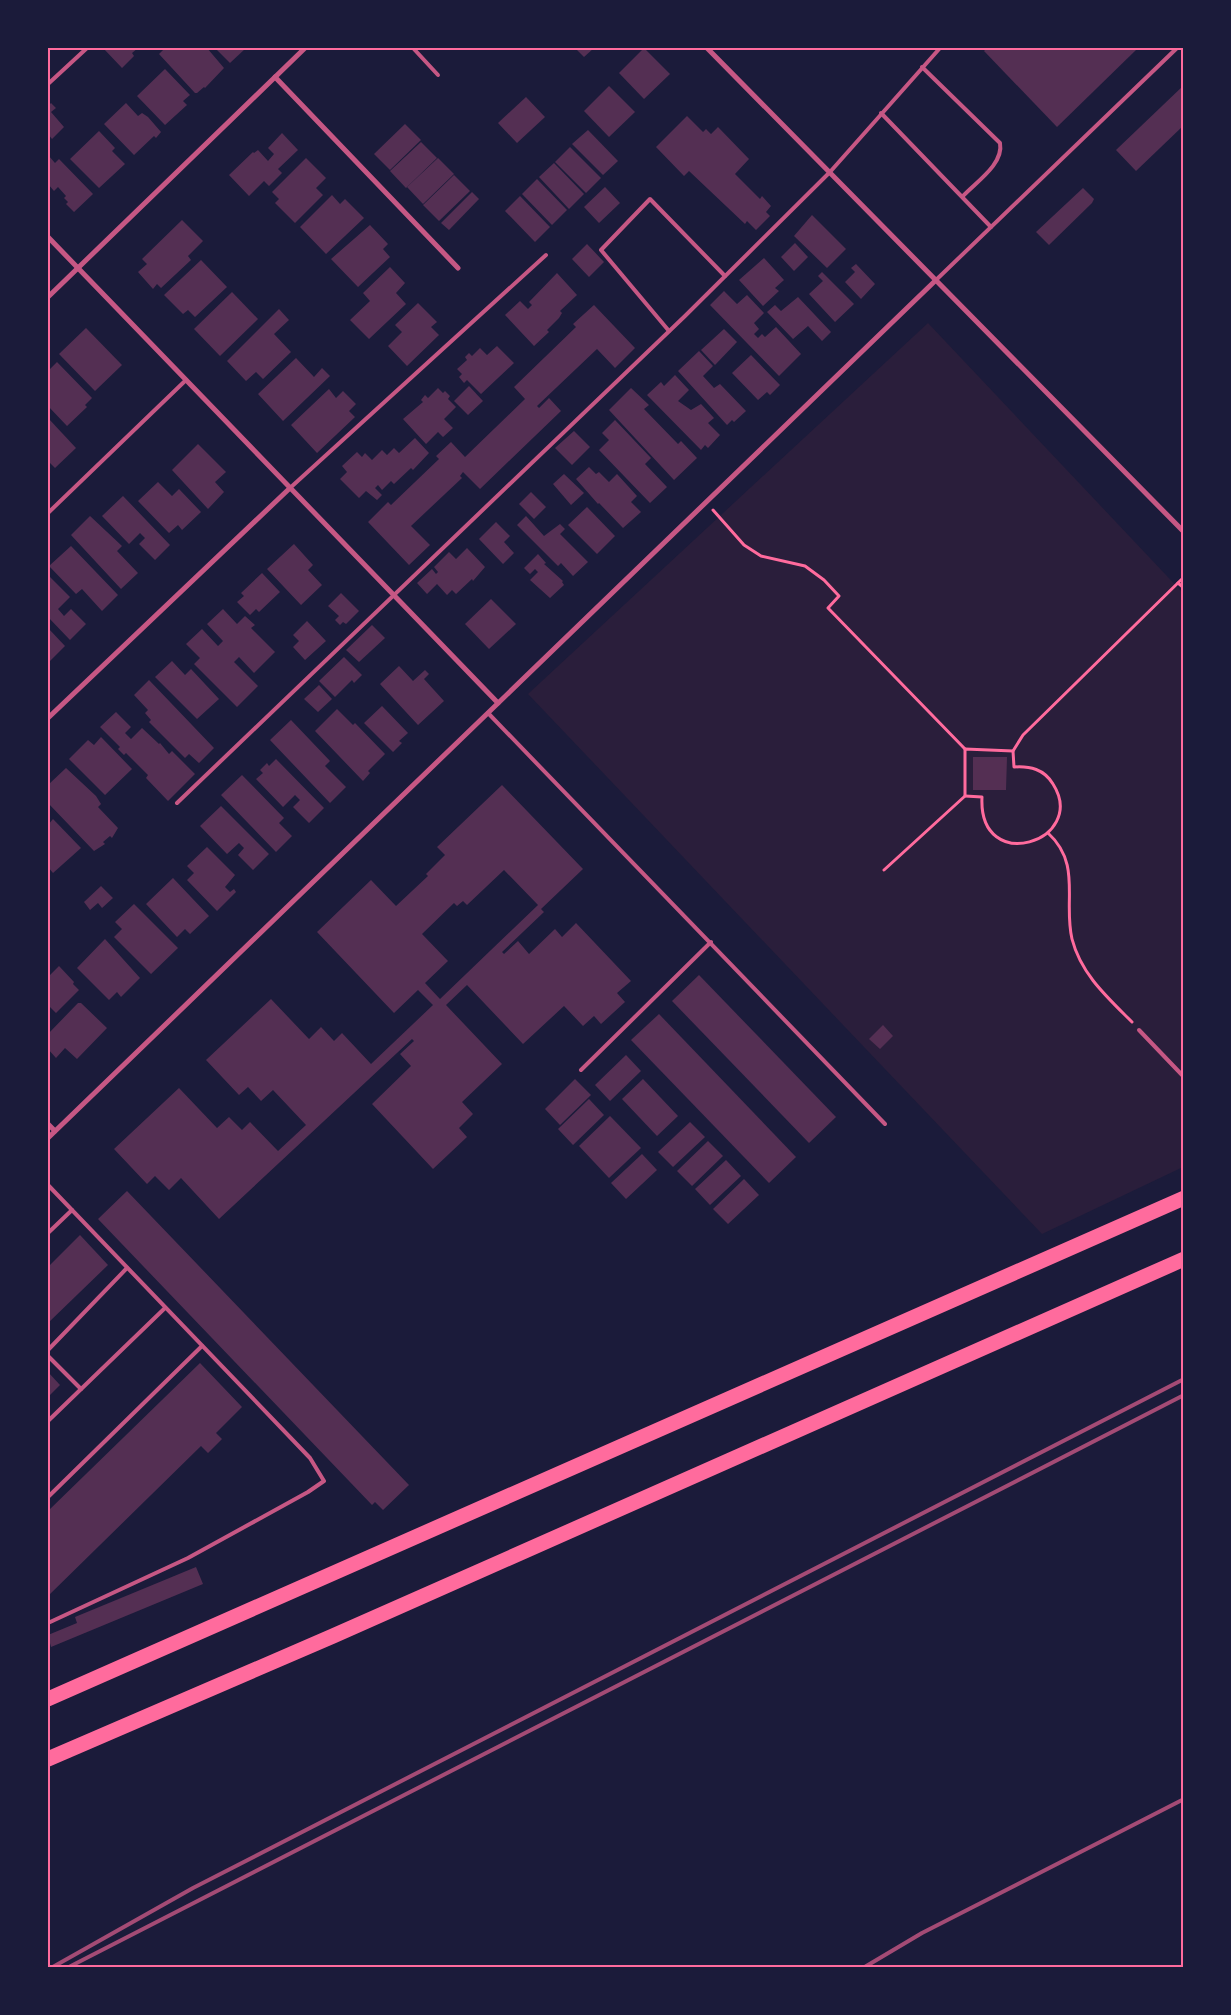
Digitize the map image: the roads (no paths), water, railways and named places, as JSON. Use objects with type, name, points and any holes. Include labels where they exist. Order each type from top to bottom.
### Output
[{"type":"highway","points":[[48,1699],[1184,1198]]},
{"type":"highway","points":[[48,1759],[333,1636],[1184,1259]]},
{"type":"street","points":[[48,297],[305,48]]},
{"type":"street","points":[[707,48],[1184,532]]},
{"type":"street","points":[[275,77],[458,268]]},
{"type":"street","points":[[48,237],[498,703]]},
{"type":"street","points":[[48,1138],[936,280]]},
{"type":"street","points":[[48,718],[290,488]]},
{"type":"street","points":[[48,1124],[55,1131]]},
{"type":"lane","points":[[48,84],[87,48]]},
{"type":"lane","points":[[413,48],[438,75]]},
{"type":"lane","points":[[177,804],[669,331],[830,172],[940,48]]},
{"type":"lane","points":[[936,280],[1177,48]]},
{"type":"lane","points":[[922,67],[1000,143],[1002,152],[998,160],[963,196]]},
{"type":"lane","points":[[881,113],[991,227]]},
{"type":"lane","points":[[669,331],[601,250],[650,199],[725,276]]},
{"type":"lane","points":[[290,488],[546,255]]},
{"type":"lane","points":[[48,513],[186,380]]},
{"type":"lane","points":[[488,713],[885,1124]]},
{"type":"lane","points":[[581,1070],[711,942]]},
{"type":"lane","points":[[1139,1030],[1184,1077]]},
{"type":"lane","points":[[48,1185],[310,1458],[324,1480],[308,1492],[188,1558],[48,1623]]},
{"type":"lane","points":[[48,1233],[72,1210]]},
{"type":"lane","points":[[48,1350],[127,1268]]},
{"type":"lane","points":[[48,1421],[165,1308]]},
{"type":"lane","points":[[48,1497],[202,1346]]},
{"type":"lane","points":[[48,1356],[81,1389]]},
{"type":"railway","points":[[51,1968],[193,1888],[1184,1379]]},
{"type":"railway","points":[[67,1968],[1184,1395]]},
{"type":"railway","points":[[863,1968],[922,1933],[1184,1799]]}]
